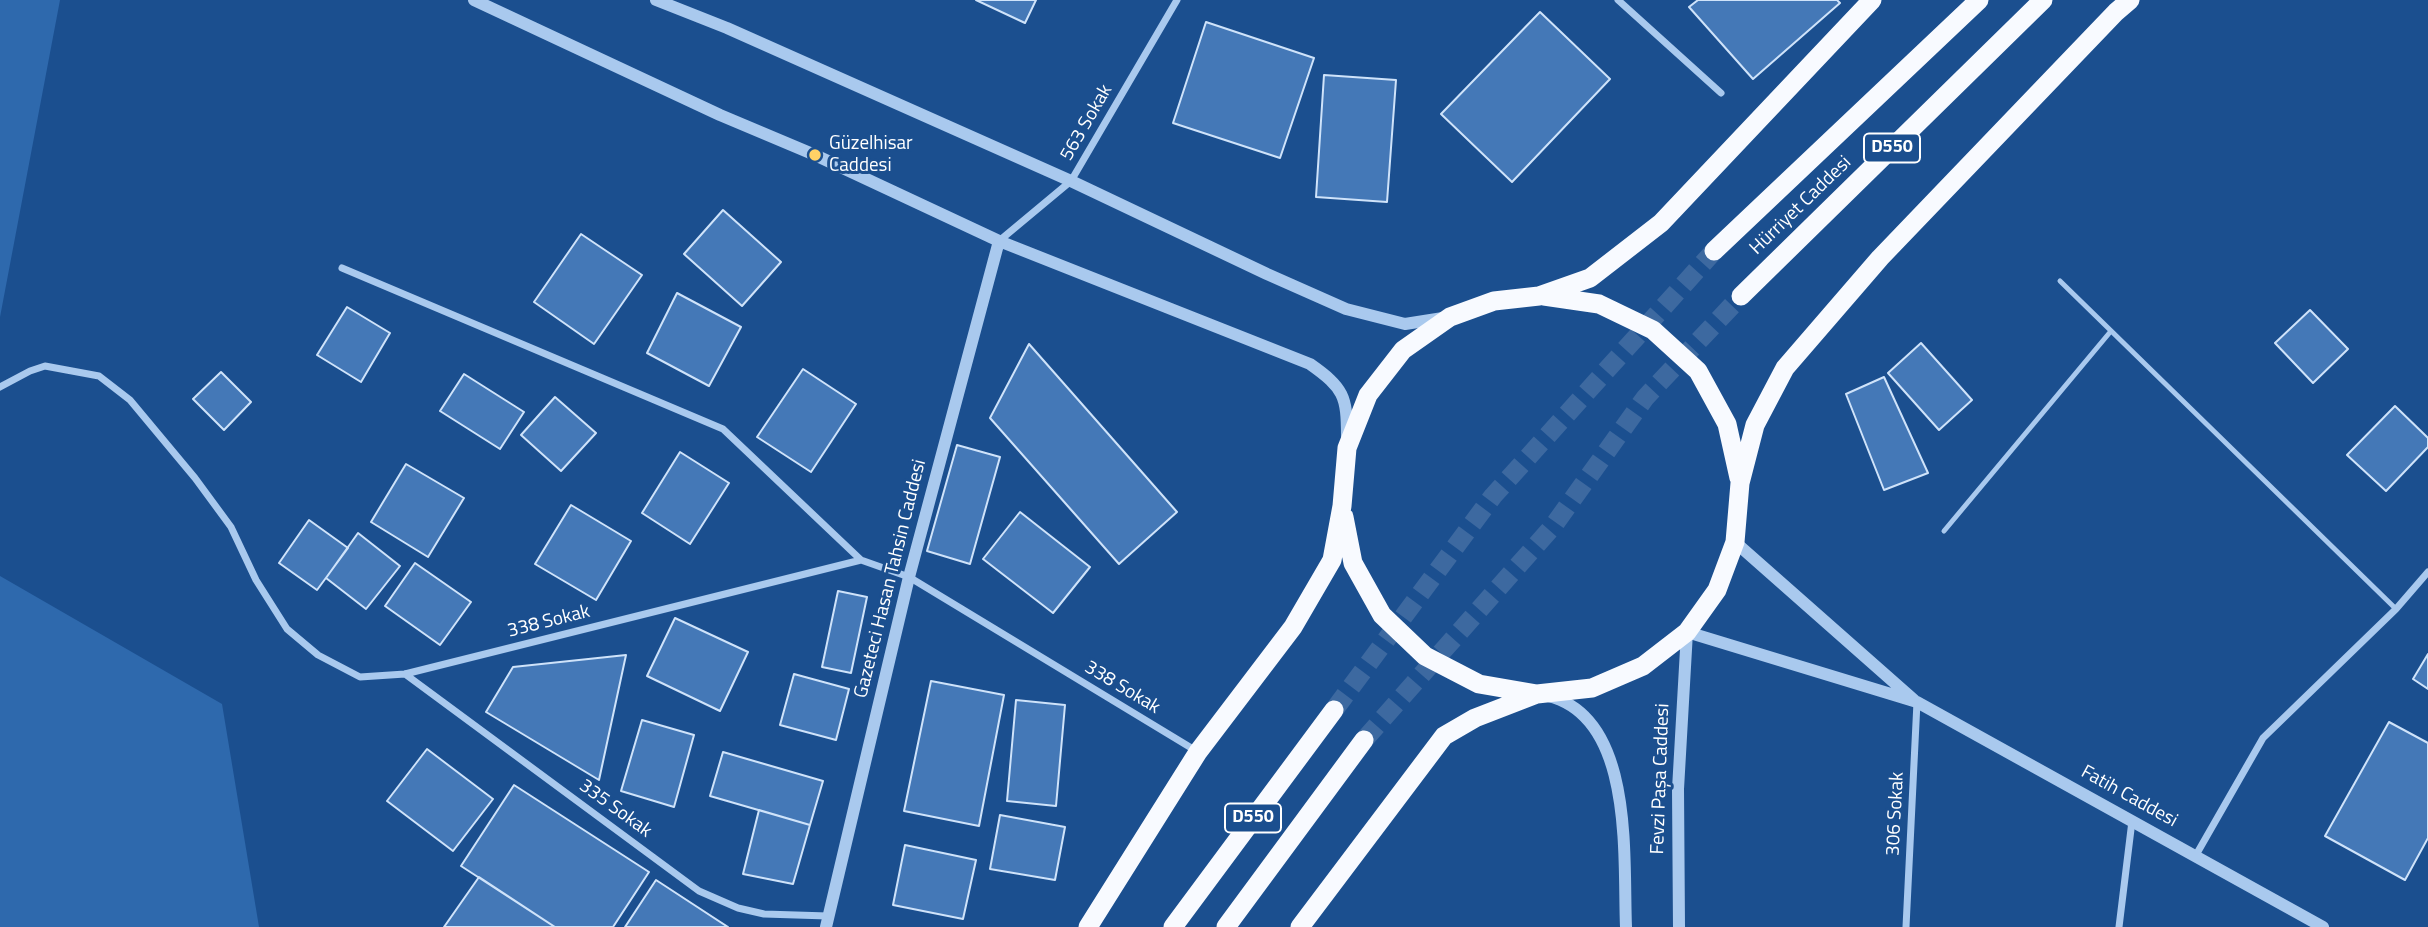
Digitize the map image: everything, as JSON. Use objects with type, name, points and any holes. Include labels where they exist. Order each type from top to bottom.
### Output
[{"type":"highway","points":[[1088,927],[1198,752],[1293,627],[1332,560],[1342,506],[1347,448],[1368,395],[1403,350],[1450,317],[1494,301],[1539,296],[1590,278],[1661,223],[1872,0]]},
{"type":"highway","name":"Hürriyet Caddesi","points":[[1714,251],[1979,0]]},
{"type":"highway","name":"Hürriyet Caddesi","points":[[1741,296],[2043,0]]},
{"type":"highway","points":[[1300,927],[1444,736],[1475,718],[1538,694],[1592,688],[1643,666],[1687,632],[1717,590],[1735,542],[1740,482],[1755,425],[1785,368],[1880,258],[2130,0]]},
{"type":"highway","points":[[1539,296],[1599,304],[1653,330],[1698,371],[1727,424],[1740,482]]},
{"type":"highway","points":[[1342,506],[1353,563],[1382,615],[1408,640],[1425,656],[1479,684],[1538,694]]},
{"type":"highway","name":"D550","points":[[1173,927],[1334,710]]},
{"type":"highway","name":"D550","points":[[1226,927],[1364,740]]},
{"type":"street","points":[[474,0],[999,241],[1310,364],[1332,379],[1347,405],[1347,448]]},
{"type":"street","points":[[656,0],[727,28],[1071,181],[1346,309],[1405,324],[1450,317]]},
{"type":"street","name":"563 Sokak","points":[[999,241],[1071,181],[1177,0]]},
{"type":"street","points":[[1618,0],[1721,93]]},
{"type":"street","name":"Gazeteci Hasan Tahsin Caddesi","points":[[827,921],[909,577],[999,241]]},
{"type":"street","points":[[342,268],[723,429],[861,560]]},
{"type":"street","name":"338 Sokak","points":[[0,387],[45,366],[99,376],[130,400],[195,478],[231,527],[256,580],[287,629],[317,655],[360,677],[405,674],[861,560],[909,577],[1198,752]]},
{"type":"street","name":"Fatih Caddesi","points":[[1735,542],[1917,702]]},
{"type":"street","points":[[2196,855],[2263,738],[2396,610],[2428,572]]},
{"type":"street","name":"Fatih Caddesi","points":[[1687,632],[1917,702],[2196,855],[2306,923],[2323,927]]},
{"type":"street","name":"Fevzi Paşa Caddesi","points":[[1679,927],[1678,789],[1687,632]]},
{"type":"street","name":"335 Sokak","points":[[405,674],[699,891],[737,908],[827,921]]},
{"type":"street","name":"Fevzi Paşa Caddesi","points":[[1538,694],[1559,699],[1583,714],[1602,740],[1616,777],[1621,810],[1626,927]]},
{"type":"street","name":"306 Sokak","points":[[1906,927],[1917,702]]},
{"type":"street","points":[[2119,927],[2132,821]]},
{"type":"lane","points":[[2060,281],[2396,610]]},
{"type":"lane","points":[[1944,531],[2112,331]]},
{"type":"shaded area","points":[[0,0],[60,0],[0,317]]},
{"type":"shaded area","points":[[0,576],[222,704],[259,927],[0,927]]},
{"type":"building","points":[[976,0],[1036,0],[1025,23]]},
{"type":"building","points":[[1698,0],[1837,0],[1840,3],[1753,79],[1689,7]]},
{"type":"building","points":[[1540,12],[1610,79],[1512,182],[1441,114]]},
{"type":"building","points":[[1206,22],[1314,58],[1280,158],[1173,123]]},
{"type":"building","points":[[1324,75],[1396,80],[1387,202],[1316,197]]},
{"type":"building","points":[[723,210],[781,262],[742,306],[684,254]]},
{"type":"building","points":[[581,234],[642,275],[594,344],[534,302]]},
{"type":"building","points":[[677,293],[741,327],[709,386],[647,353]]},
{"type":"building","points":[[347,307],[390,333],[361,382],[317,355]]},
{"type":"building","points":[[2310,310],[2348,349],[2313,383],[2275,343]]},
{"type":"building","points":[[1921,343],[1972,400],[1939,430],[1888,373]]},
{"type":"building","points":[[1029,344],[1177,512],[1119,564],[990,418]]},
{"type":"building","points":[[803,369],[856,404],[811,472],[757,437]]},
{"type":"building","points":[[221,372],[251,402],[224,430],[193,399]]},
{"type":"building","points":[[464,374],[524,412],[500,449],[440,411]]},
{"type":"building","points":[[1884,377],[1928,473],[1884,490],[1846,394]]},
{"type":"building","points":[[555,397],[596,433],[561,471],[521,435]]},
{"type":"building","points":[[2395,406],[2428,438],[2428,447],[2386,491],[2347,455]]},
{"type":"building","points":[[957,445],[1000,457],[970,564],[927,551]]},
{"type":"building","points":[[680,452],[729,483],[690,544],[642,513]]},
{"type":"building","points":[[406,464],[464,498],[428,557],[371,522]]},
{"type":"building","points":[[571,505],[631,541],[596,600],[535,564]]},
{"type":"building","points":[[1020,512],[1090,567],[1053,613],[983,559]]},
{"type":"building","points":[[309,520],[348,548],[317,590],[279,563]]},
{"type":"building","points":[[358,533],[400,566],[366,609],[326,578]]},
{"type":"building","points":[[415,563],[471,602],[440,645],[385,606]]},
{"type":"building","points":[[838,591],[867,597],[851,673],[822,667]]},
{"type":"building","points":[[675,618],[748,652],[720,711],[647,676]]},
{"type":"building","points":[[2428,654],[2428,689],[2413,679]]},
{"type":"building","points":[[626,655],[599,780],[486,712],[513,667]]},
{"type":"building","points":[[794,674],[849,689],[836,740],[780,725]]},
{"type":"building","points":[[931,681],[1004,695],[979,826],[904,811]]},
{"type":"building","points":[[1016,700],[1065,705],[1056,806],[1007,801]]},
{"type":"building","points":[[642,720],[694,735],[674,807],[621,791]]},
{"type":"building","points":[[2389,722],[2428,743],[2428,838],[2405,880],[2325,836]]},
{"type":"building","points":[[427,749],[493,799],[453,851],[387,801]]},
{"type":"building","points":[[723,752],[823,781],[810,825],[710,796]]},
{"type":"building","points":[[514,785],[649,872],[613,927],[555,927],[461,866]]},
{"type":"building","points":[[759,810],[810,825],[793,884],[743,874]]},
{"type":"building","points":[[1000,815],[1065,827],[1055,880],[990,869]]},
{"type":"building","points":[[905,845],[976,860],[963,919],[893,905]]},
{"type":"building","points":[[479,877],[555,927],[444,927]]},
{"type":"building","points":[[656,880],[728,927],[625,927]]},
{"type":"tunnel","points":[[1334,710],[1493,496],[1714,251]]},
{"type":"tunnel","points":[[1364,740],[1554,525],[1645,398],[1741,296]]},
{"type":"place","name":"Güzelhisar Caddesi","points":[[815,155]]}]
